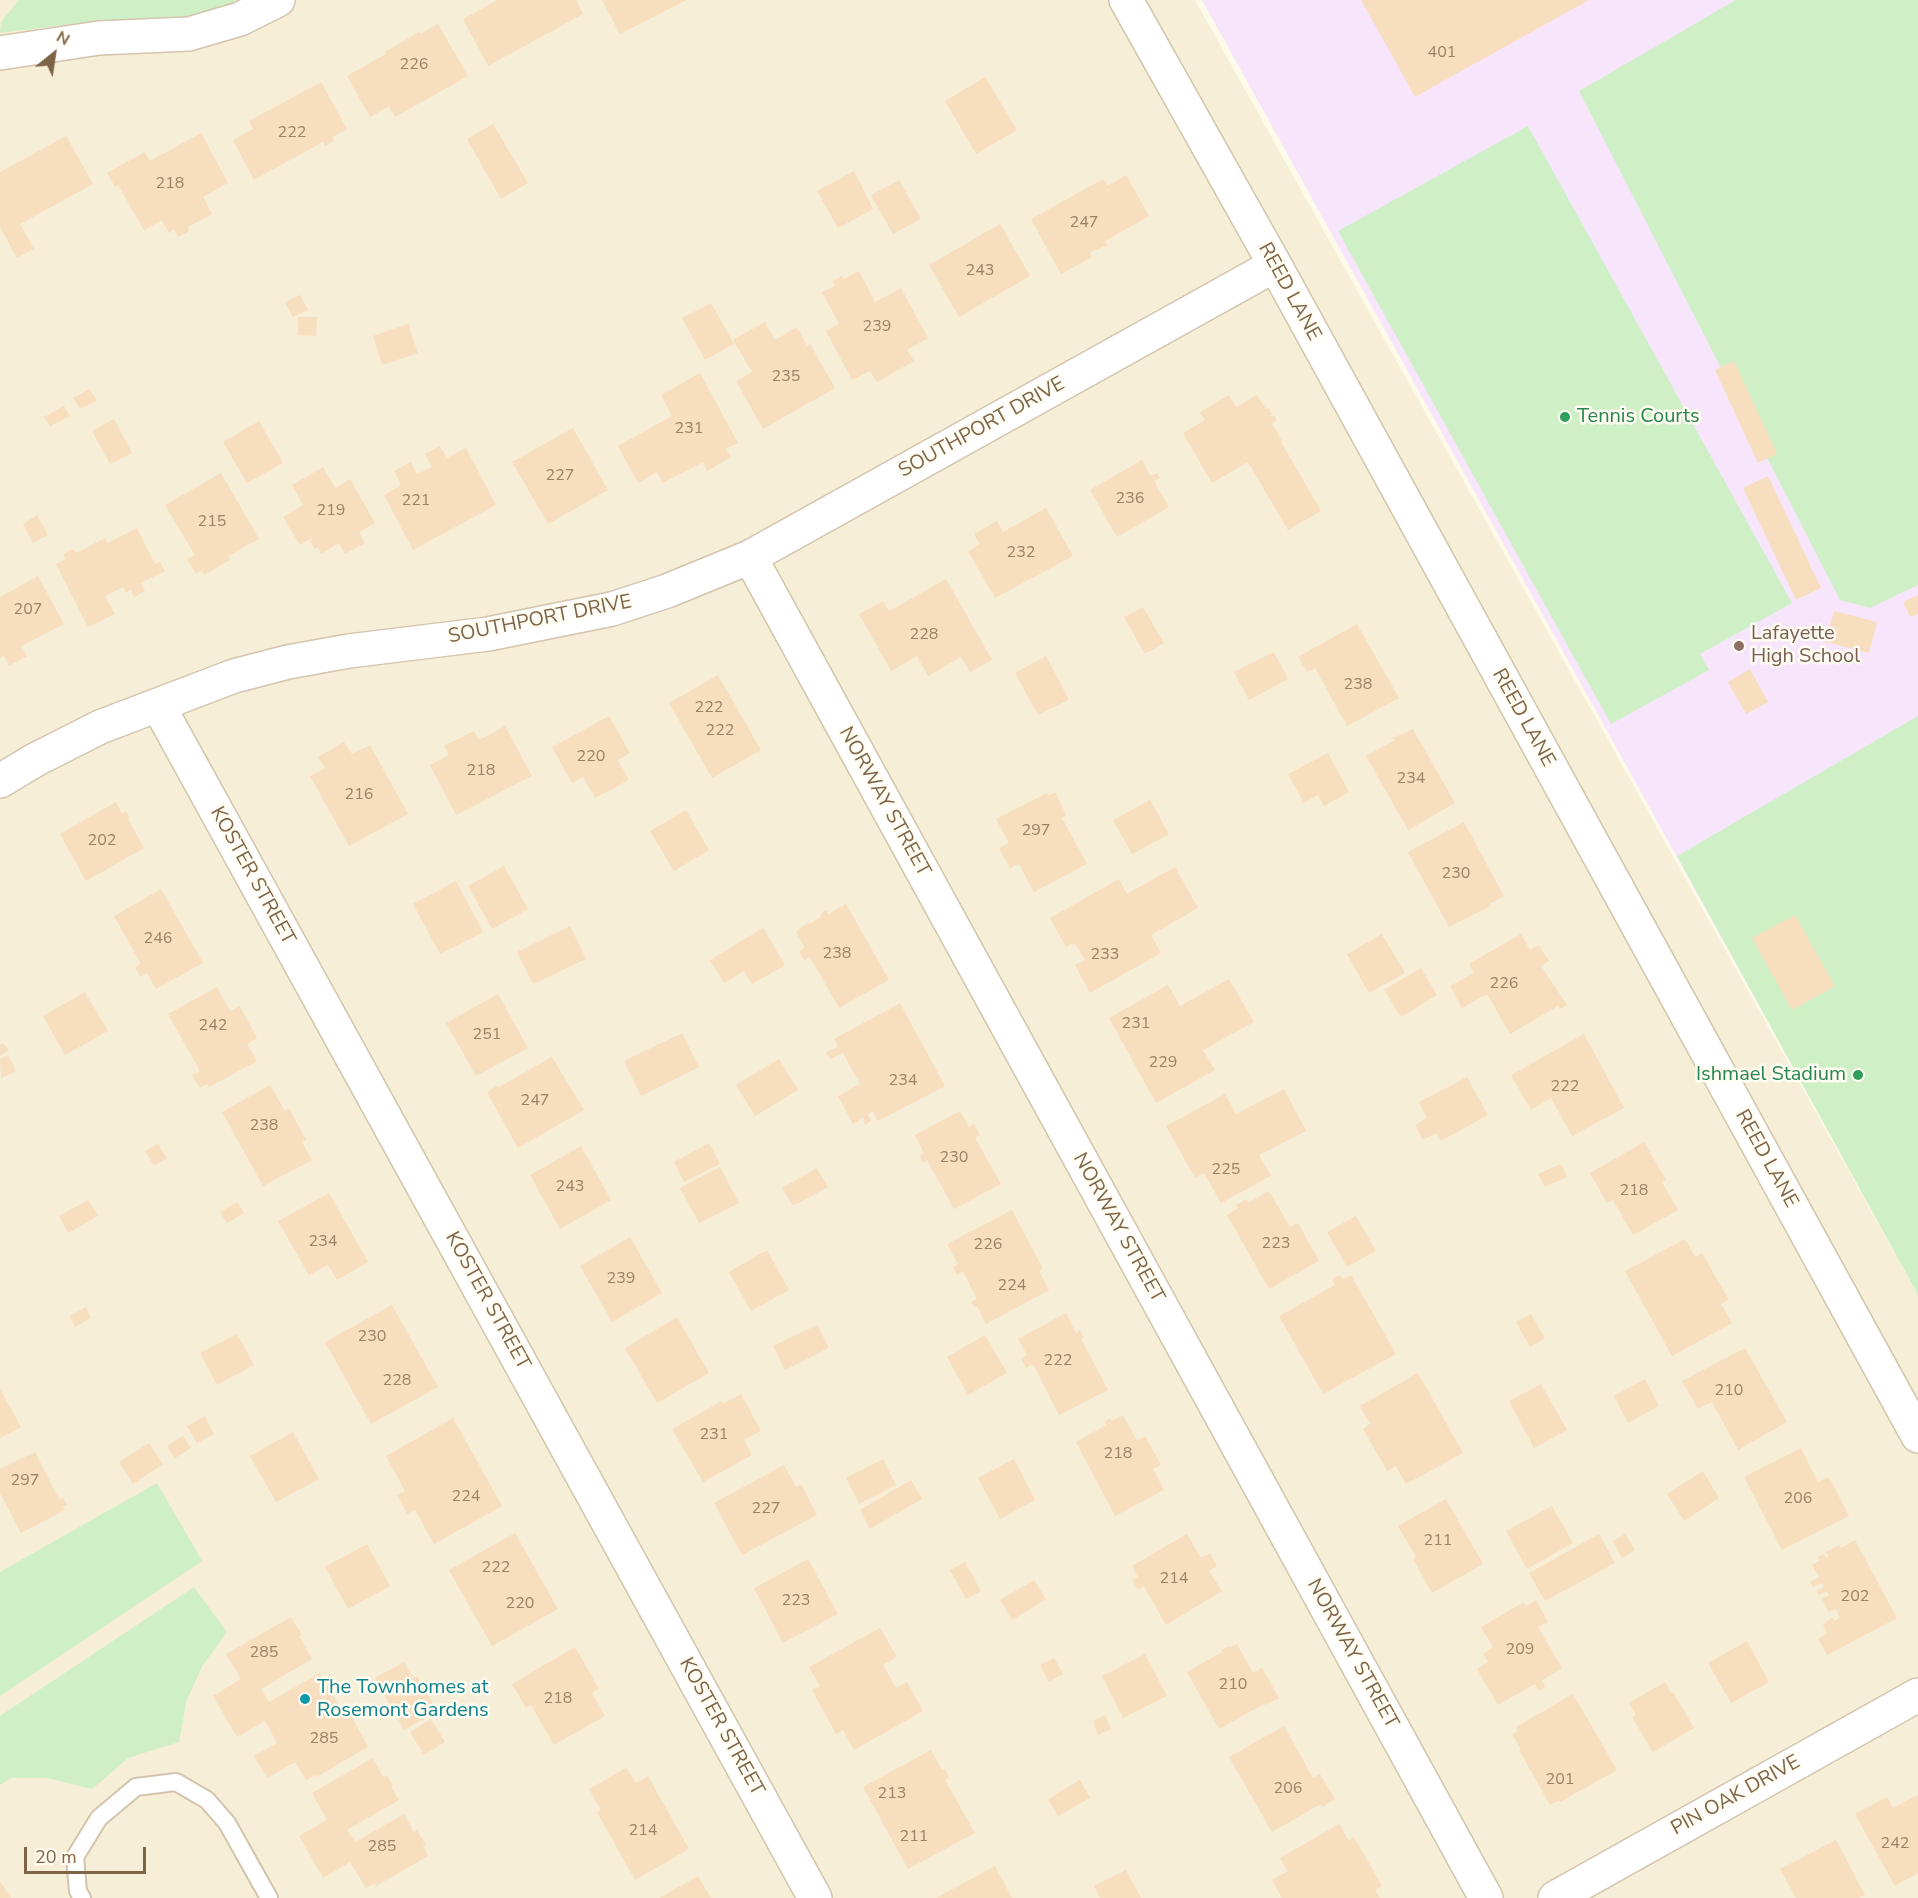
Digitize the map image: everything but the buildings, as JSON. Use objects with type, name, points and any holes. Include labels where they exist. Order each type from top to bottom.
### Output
[{"type":"street","points":[[0,53],[99,38],[189,34],[240,19],[278,0]]},
{"type":"street","name":"REED LANE","points":[[1126,0],[1275,265],[1918,1436]]},
{"type":"street","name":"SOUTHPORT DRIVE","points":[[0,781],[35,760],[100,727],[234,676],[288,662],[349,651],[488,634],[612,609],[667,591],[750,557],[1275,265]]},
{"type":"street","name":"NORWAY STREET","points":[[750,557],[1486,1898]]},
{"type":"street","name":"KOSTER STREET","points":[[158,705],[815,1898]]},
{"type":"street","name":"PIN OAK DRIVE","points":[[1555,1898],[1918,1695]]},
{"type":"lane","points":[[82,1898],[78,1891],[75,1857],[99,1818],[136,1787],[176,1782],[207,1800],[227,1823],[269,1898]]},
{"type":"shaded area","points":[[0,0],[1195,0],[1918,1295],[1918,1898],[0,1898]]},
{"type":"shaded area","name":"Lafayette High School","points":[[1202,0],[1918,0],[1918,1292]]},
{"type":"green space","points":[[19,0],[278,0],[108,38],[79,23],[0,33],[1,22]]},
{"type":"green space","points":[[1736,0],[1918,0],[1918,585],[1870,608],[1840,600],[1579,91]]},
{"type":"green space","name":"Tennis Courts","points":[[1528,126],[1792,603],[1700,654],[1709,670],[1611,724],[1338,231]]},
{"type":"green space","name":"Ishmael Stadium","points":[[1918,716],[1918,1295],[1677,856]]},
{"type":"green space","points":[[157,1483],[202,1561],[0,1696],[0,1572]]},
{"type":"green space","points":[[194,1587],[227,1632],[203,1665],[187,1699],[179,1742],[128,1758],[92,1789],[47,1778],[11,1778],[0,1785],[0,1716]]},
{"type":"place","name":"Tennis Courts","points":[[1565,417]]},
{"type":"place","name":"Lafayette High School","points":[[1739,646]]},
{"type":"place","name":"Ishmael Stadium","points":[[1858,1075]]},
{"type":"place","name":"The Townhomes at Rosemont Gardens","points":[[305,1699]]}]
